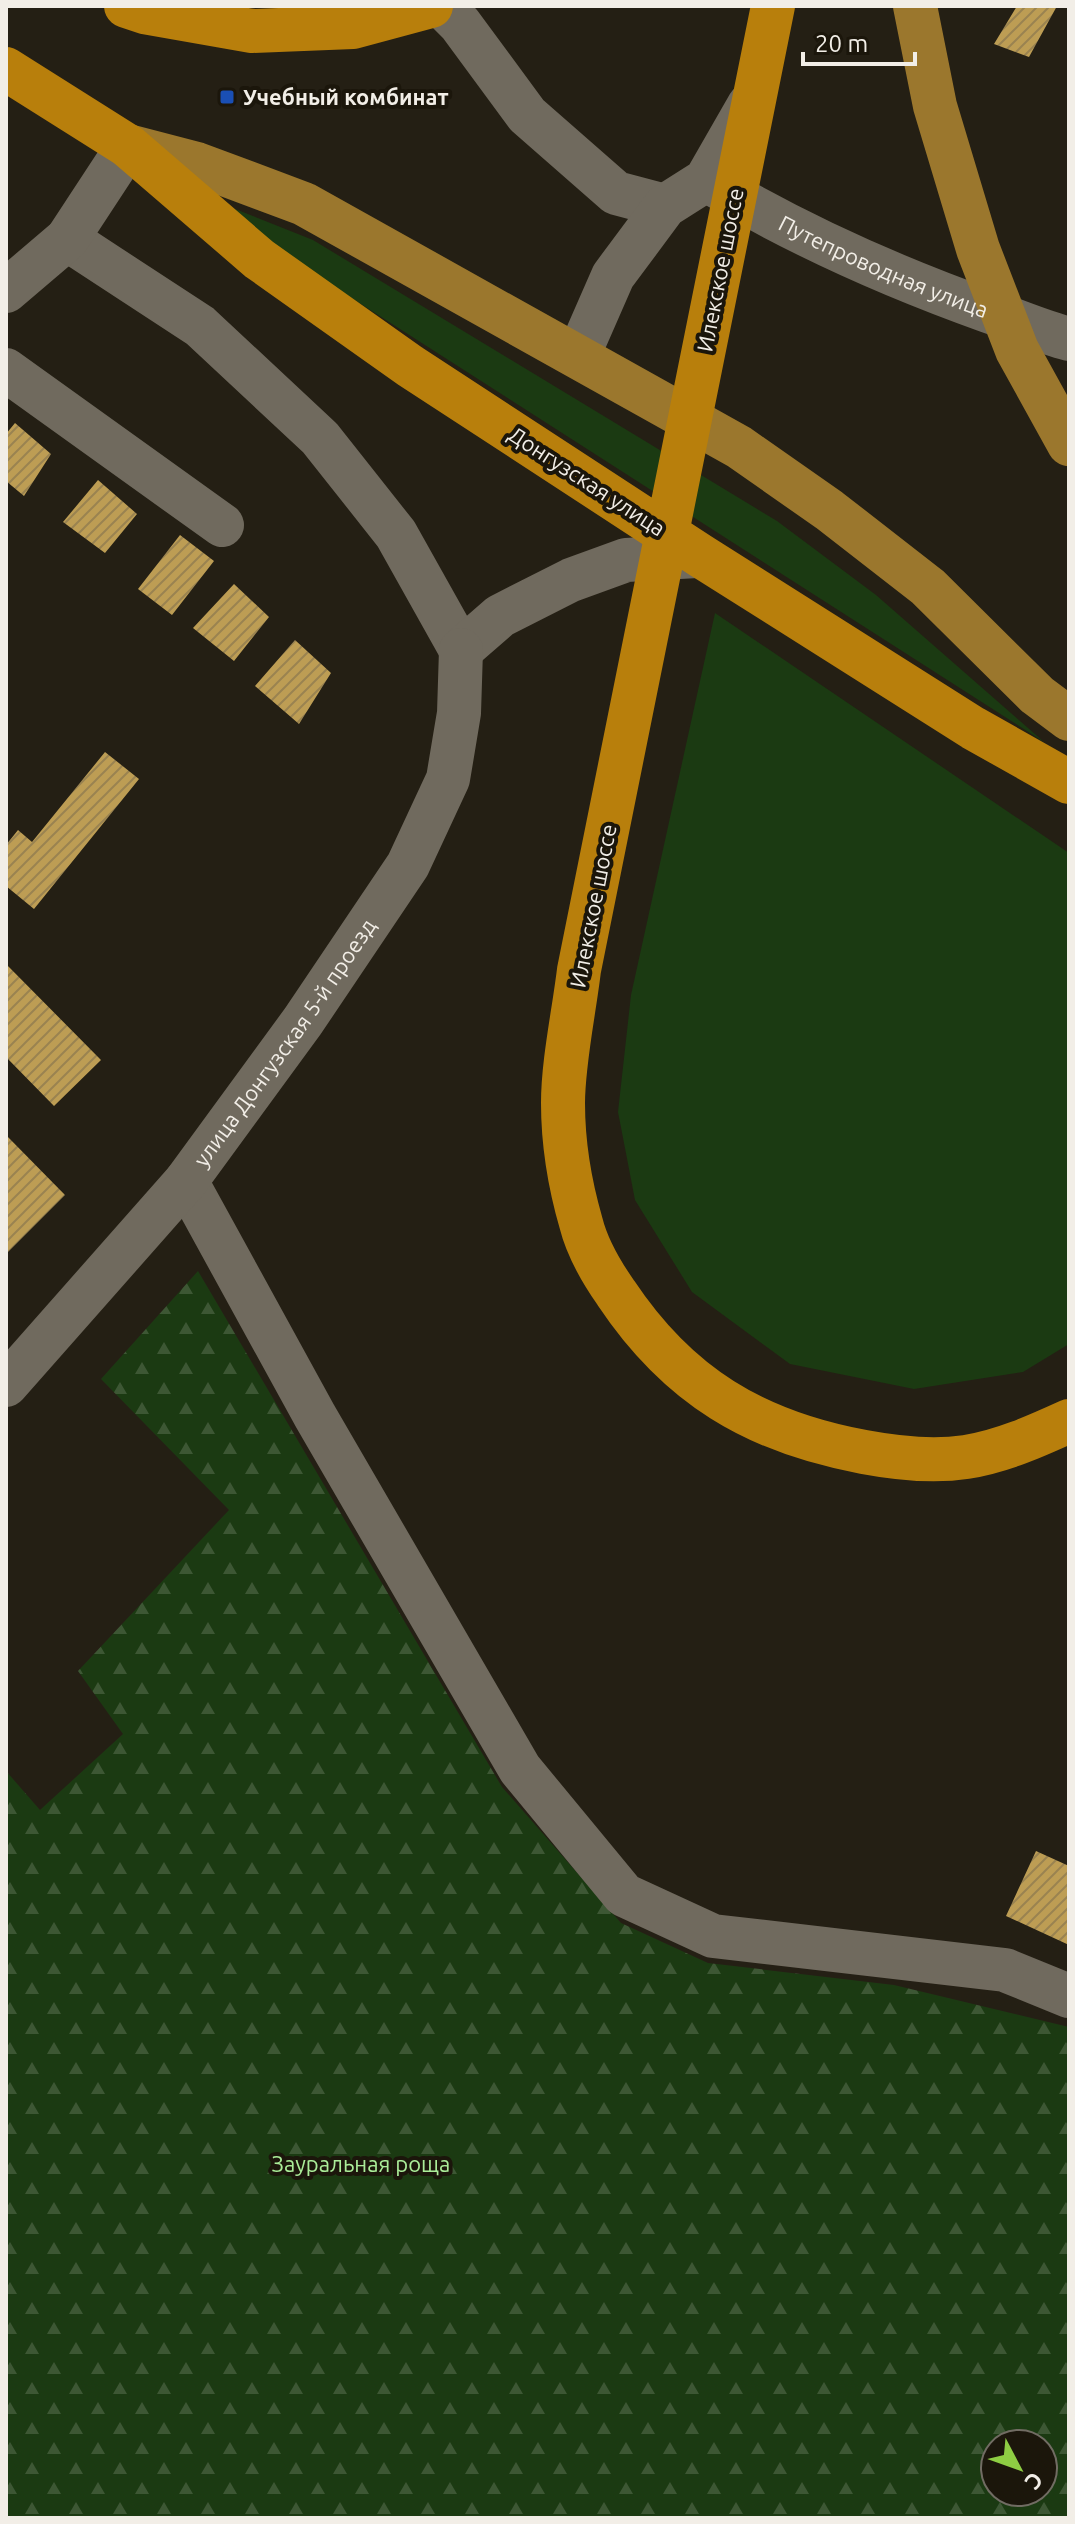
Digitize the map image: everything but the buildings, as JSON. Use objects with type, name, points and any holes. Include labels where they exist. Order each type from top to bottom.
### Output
[{"type":"highway","points":[[126,6],[252,31],[353,27],[431,6]]},
{"type":"highway","name":"Илекское шоссе","points":[[773,6],[579,970],[563,1103],[569,1176],[581,1227],[606,1278],[636,1323],[668,1359],[712,1395],[765,1424],[821,1444],[898,1458],[966,1457],[1025,1441],[1069,1421]]},
{"type":"highway","name":"Донгузская улица","points":[[6,69],[128,146],[259,259],[410,366],[701,556],[973,728],[1069,782]]},
{"type":"main road","points":[[915,6],[935,106],[978,249],[1017,350],[1069,444]]},
{"type":"main road","name":"Донгузская улица","points":[[128,146],[197,164],[304,204],[739,447],[829,510],[928,587],[1037,695],[1069,719]]},
{"type":"street","points":[[442,6],[460,24],[527,115],[616,193],[665,206]]},
{"type":"street","points":[[578,356],[613,276],[665,206],[706,180],[771,68],[784,6]]},
{"type":"street","points":[[6,291],[67,239],[128,146]]},
{"type":"street","name":"Путепроводная улица","points":[[706,180],[762,214],[931,291],[1069,339]]},
{"type":"street","points":[[67,239],[200,326],[320,438],[396,534],[461,650],[500,616],[571,580],[626,560],[701,556]]},
{"type":"street","points":[[6,370],[222,525]]},
{"type":"street","name":"улица Донгузская 5-й проезд","points":[[6,1385],[186,1181],[303,1021],[408,865],[448,779],[459,713],[461,650]]},
{"type":"street","points":[[186,1181],[315,1416],[520,1769],[624,1895],[713,1936],[1005,1970],[1069,1996]]},
{"type":"green space","points":[[210,199],[313,240],[777,521],[876,595],[1044,742],[297,263]]},
{"type":"green space","points":[[715,613],[1069,853],[1069,1344],[1023,1372],[914,1389],[790,1364],[692,1292],[635,1200],[618,1112],[631,995]]},
{"type":"green space","name":"Зауральная роща","points":[[198,1271],[502,1787],[621,1923],[708,1963],[894,1985],[1069,2027],[1069,2518],[6,2518],[6,1771],[40,1810],[123,1734],[78,1671],[229,1510],[101,1379]]},
{"type":"place","name":"Учебный комбинат","points":[[227,97]]}]
